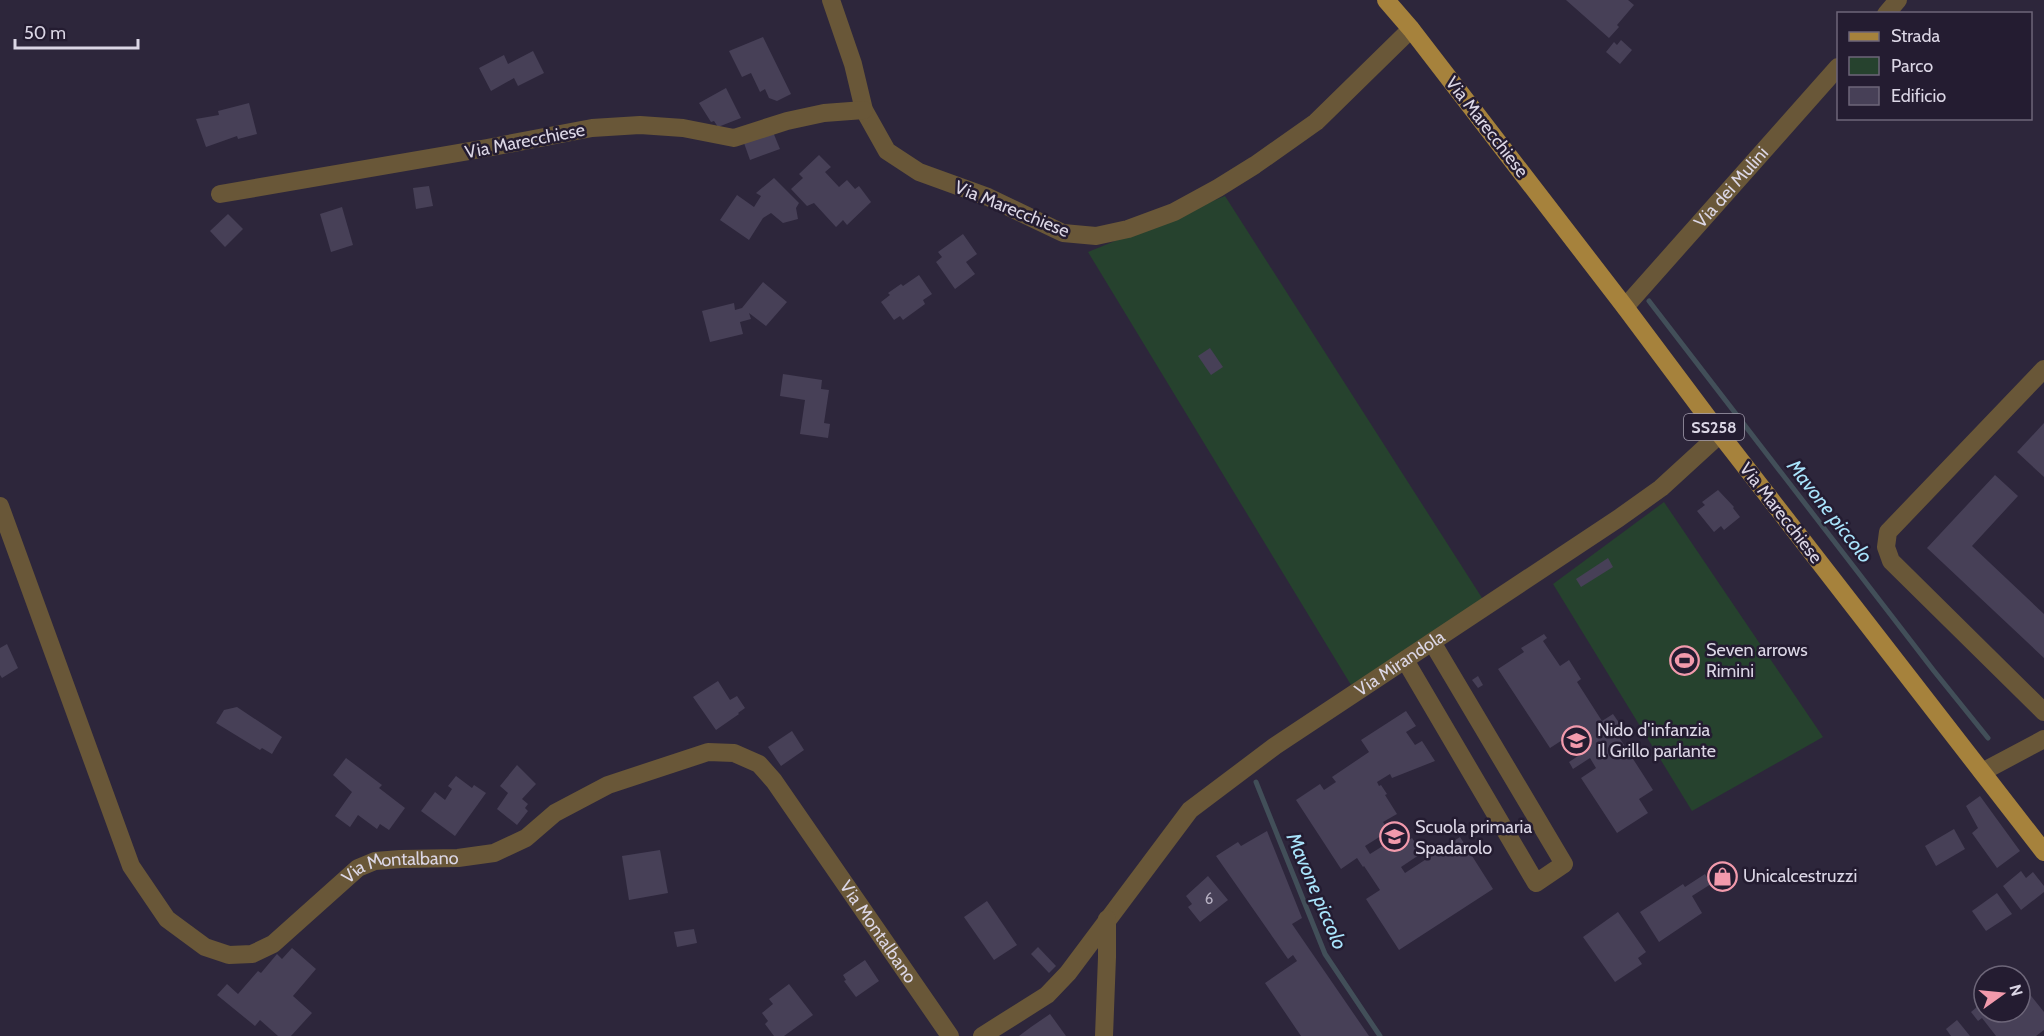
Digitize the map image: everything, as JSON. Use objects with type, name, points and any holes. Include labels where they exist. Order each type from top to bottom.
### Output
[{"type":"main road","name":"Via Marecchiese","points":[[1386,0],[1411,29],[1626,307],[1720,434],[2044,852]]},
{"type":"street","name":"Via Marecchiese","points":[[831,0],[853,64],[864,110],[887,151],[919,172],[988,197],[1063,233],[1096,236],[1174,212],[1218,189],[1255,165],[1316,122],[1411,29]]},
{"type":"street","points":[[1888,12],[1898,0]]},
{"type":"street","name":"Via dei Mulini","points":[[1626,307],[1837,69]]},
{"type":"street","name":"Via Marecchiese","points":[[220,194],[592,128],[640,125],[683,128],[734,138],[787,121],[824,113],[864,110]]},
{"type":"street","points":[[2044,369],[1888,532],[1886,547],[1891,561],[2044,712]]},
{"type":"street","name":"Via Mirandola","points":[[982,1036],[1047,995],[1068,973],[1190,810],[1275,746],[1619,518],[1661,488],[1720,434]]},
{"type":"street","name":"Via Montalbano","points":[[0,506],[131,866],[167,919],[205,947],[229,955],[252,954],[273,944],[358,868],[375,861],[401,858],[458,858],[494,853],[526,837],[555,813],[608,785],[708,752],[734,753],[759,764],[774,781],[950,1036]]},
{"type":"street","points":[[1405,660],[1536,883],[1564,864],[1432,642]]},
{"type":"street","points":[[1982,772],[2044,739]]},
{"type":"street","points":[[1104,1036],[1107,919]]},
{"type":"green space","points":[[1225,196],[1484,601],[1351,685],[1088,252]]},
{"type":"green space","name":"Seven arrows Rimini","points":[[1664,502],[1823,737],[1692,811],[1553,584]]},
{"type":"building","points":[[1566,0],[1628,0],[1634,5],[1609,38]]},
{"type":"building","points":[[763,37],[791,94],[777,101],[769,98],[765,89],[760,92],[751,73],[742,77],[729,51]]},
{"type":"building","points":[[1621,40],[1632,50],[1620,64],[1606,52],[1614,42],[1617,45]]},
{"type":"building","points":[[533,51],[544,73],[518,86],[514,78],[491,91],[479,68],[504,55],[508,64]]},
{"type":"building","points":[[726,88],[741,118],[718,127],[714,121],[711,122],[699,103]]},
{"type":"building","points":[[249,103],[257,134],[238,139],[237,136],[206,147],[196,119],[219,115],[218,111]]},
{"type":"building","points":[[773,132],[780,149],[750,160],[744,143]]},
{"type":"building","points":[[819,155],[831,167],[825,172],[839,187],[847,180],[855,189],[859,186],[871,202],[847,225],[843,220],[836,227],[814,203],[807,206],[791,189],[803,178],[799,174]]},
{"type":"building","points":[[774,178],[799,203],[796,208],[798,219],[783,223],[771,213],[763,218],[749,240],[720,220],[737,195],[754,207],[761,196],[756,193]]},
{"type":"building","points":[[429,186],[433,206],[416,209],[413,188]]},
{"type":"building","points":[[342,207],[353,245],[331,252],[320,214]]},
{"type":"building","points":[[228,214],[243,229],[225,247],[210,231]]},
{"type":"building","points":[[963,234],[977,254],[966,262],[975,274],[955,289],[936,262],[942,257],[938,252]]},
{"type":"building","points":[[919,275],[932,294],[923,300],[925,304],[903,320],[900,316],[894,320],[881,302],[890,295],[888,293]]},
{"type":"building","points":[[763,282],[787,302],[766,326],[749,313],[751,319],[740,322],[743,334],[710,342],[702,311],[734,303],[735,310],[742,308]]},
{"type":"building","points":[[1210,348],[1223,367],[1211,375],[1198,356]]},
{"type":"building","points":[[783,374],[822,380],[821,389],[829,390],[824,423],[830,424],[828,438],[800,434],[805,400],[780,396]]},
{"type":"building","points":[[2044,423],[2044,477],[2017,452]]},
{"type":"building","points":[[1995,475],[2018,496],[1972,546],[2044,614],[2044,658],[1927,548]]},
{"type":"building","points":[[1718,490],[1740,517],[1724,530],[1721,526],[1714,532],[1697,511],[1705,505],[1702,502]]},
{"type":"building","points":[[1608,558],[1613,567],[1581,587],[1576,579]]},
{"type":"building","points":[[1544,634],[1547,638],[1543,641],[1560,666],[1569,660],[1581,679],[1577,682],[1602,721],[1613,714],[1624,730],[1617,734],[1653,790],[1639,799],[1648,813],[1617,833],[1581,778],[1596,768],[1590,758],[1573,769],[1569,762],[1590,748],[1578,730],[1550,748],[1498,669],[1524,652],[1521,648]]},
{"type":"building","points":[[7,644],[18,668],[2,678],[0,648]]},
{"type":"building","points":[[1478,676],[1483,685],[1478,688],[1472,680]]},
{"type":"building","points":[[718,681],[730,700],[737,696],[745,708],[716,730],[693,697]]},
{"type":"building","points":[[237,707],[282,737],[272,754],[262,748],[260,750],[216,723],[224,710]]},
{"type":"building","points":[[1406,711],[1416,726],[1406,732],[1415,745],[1422,741],[1435,761],[1392,778],[1390,774],[1377,782],[1387,794],[1385,795],[1397,814],[1383,822],[1389,831],[1365,846],[1370,854],[1394,839],[1399,847],[1412,838],[1422,853],[1401,867],[1405,873],[1460,837],[1493,889],[1399,950],[1366,899],[1380,890],[1364,866],[1357,858],[1341,869],[1296,800],[1320,784],[1324,790],[1336,782],[1332,777],[1369,752],[1361,740]]},
{"type":"building","points":[[792,731],[804,750],[781,766],[768,747]]},
{"type":"building","points":[[346,758],[382,785],[379,788],[405,808],[389,830],[380,824],[377,829],[358,815],[350,827],[335,816],[352,792],[333,775]]},
{"type":"building","points":[[517,765],[536,784],[522,799],[528,804],[525,808],[528,811],[517,825],[497,809],[508,793],[500,786]]},
{"type":"building","points":[[456,776],[472,788],[474,785],[486,793],[455,836],[421,811],[435,792],[445,800],[452,789],[448,786]]},
{"type":"building","points":[[1980,796],[2020,851],[1997,868],[1972,833],[1978,828],[1966,806]]},
{"type":"building","points":[[1954,829],[1965,849],[1936,866],[1925,846]]},
{"type":"building","points":[[1267,831],[1302,918],[1292,924],[1369,1036],[1301,1036],[1265,983],[1297,961],[1293,955],[1288,959],[1216,856],[1238,842],[1241,846]]},
{"type":"building","points":[[660,850],[668,893],[629,900],[622,856]]},
{"type":"building","points":[[2021,871],[2026,878],[2033,872],[2044,886],[2044,892],[2021,910],[2003,886]]},
{"type":"building","points":[[1705,874],[1711,884],[1692,896],[1702,913],[1659,942],[1640,912],[1683,884],[1685,887]]},
{"type":"building","points":[[1208,876],[1228,900],[1200,922],[1188,907],[1192,904],[1186,896]]},
{"type":"building","points":[[1997,893],[2012,914],[1986,931],[1972,911]]},
{"type":"building","points":[[987,901],[1017,945],[994,960],[964,917]]},
{"type":"building","points":[[1618,912],[1646,952],[1638,958],[1642,964],[1615,982],[1583,937]]},
{"type":"building","points":[[694,929],[697,943],[677,947],[674,932]]},
{"type":"building","points":[[1038,947],[1056,966],[1049,973],[1031,954]]},
{"type":"building","points":[[292,948],[316,969],[293,996],[312,1013],[291,1036],[278,1036],[260,1020],[255,1026],[217,995],[227,984],[238,994],[258,971],[261,973],[277,954],[282,959]]},
{"type":"building","points":[[865,960],[879,981],[856,997],[844,981],[846,980],[843,975]]},
{"type":"building","points":[[789,984],[813,1015],[784,1036],[774,1036],[765,1024],[768,1021],[762,1013],[773,1004],[769,999]]},
{"type":"building","points":[[2032,997],[2044,1012],[2044,1030],[2036,1036],[1996,1036],[1987,1024],[2032,1024]]},
{"type":"building","points":[[1050,1014],[1066,1036],[1019,1036],[1031,1027]]},
{"type":"building","points":[[1957,1020],[1970,1036],[1951,1036],[1946,1029]]},
{"type":"waterway","name":"Mavone piccolo","points":[[1649,301],[1988,738]]},
{"type":"waterway","name":"Mavone piccolo","points":[[1256,782],[1325,954],[1380,1036]]},
{"type":"place","name":"Seven arrows Rimini","points":[[1685,660]]},
{"type":"place","name":"Nido d'infanzia Il Grillo parlante","points":[[1576,740]]},
{"type":"place","name":"Scuola primaria Spadarolo","points":[[1394,837]]},
{"type":"place","name":"Unicalcestruzzi","points":[[1722,876]]}]
